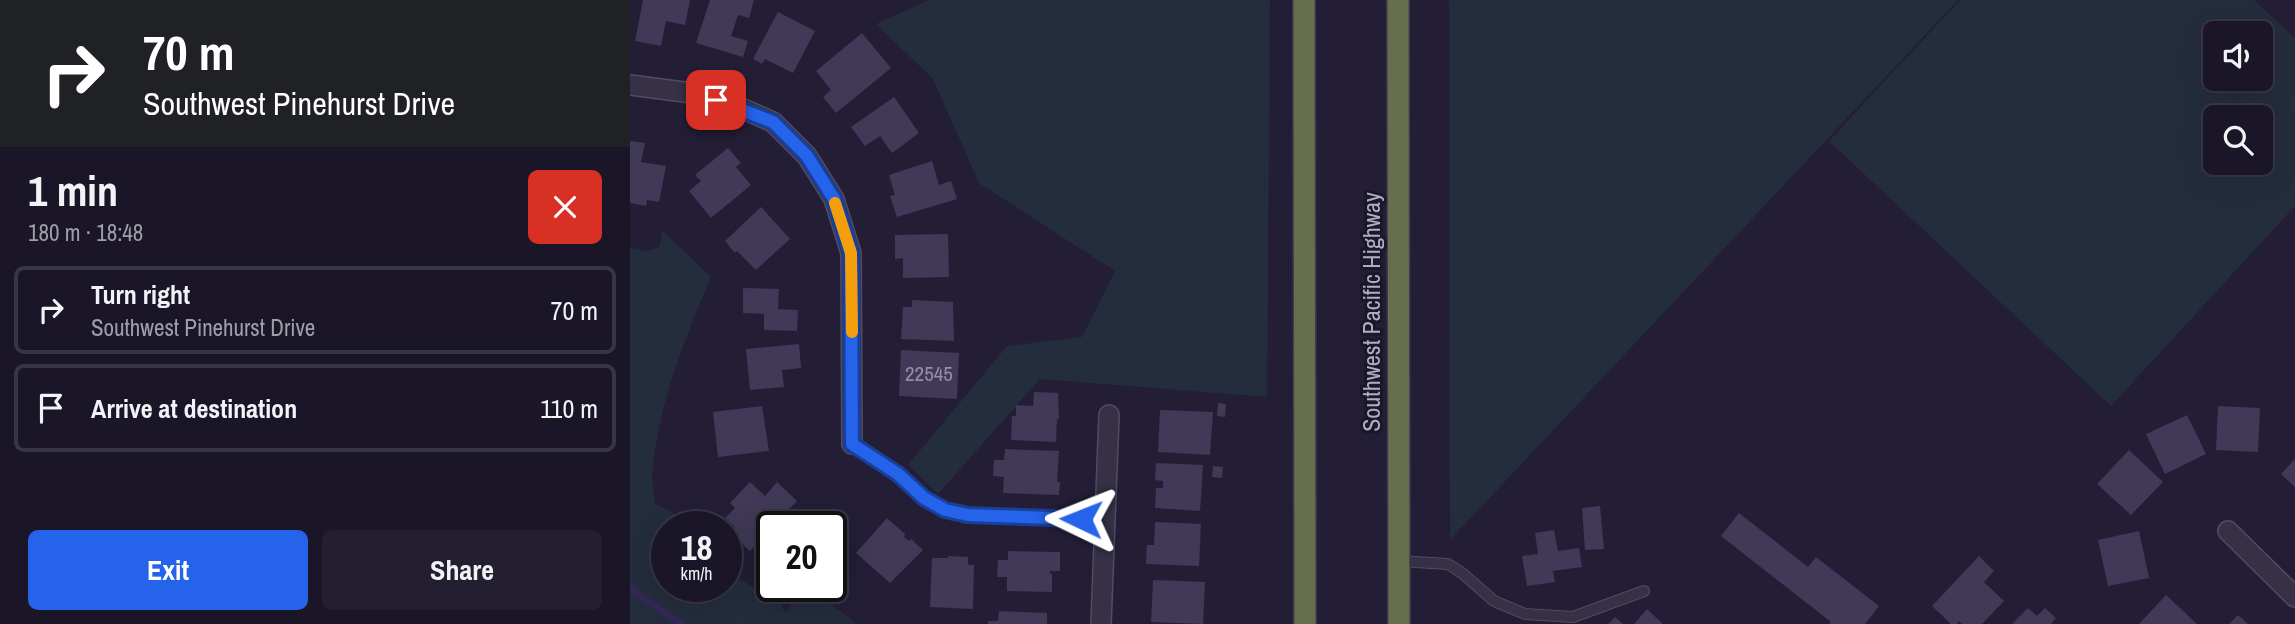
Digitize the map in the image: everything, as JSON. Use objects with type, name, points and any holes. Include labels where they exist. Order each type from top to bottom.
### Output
[{"type":"highway","points":[[1304,0],[1304,624]]},
{"type":"highway","name":"Southwest Pacific Highway","points":[[1398,0],[1399,624]]},
{"type":"street","points":[[630,85],[699,94],[773,122],[807,156],[834,199],[851,253],[852,444]]},
{"type":"street","points":[[1101,624],[1109,415]]},
{"type":"street","points":[[2228,531],[2295,597]]},
{"type":"lane","points":[[852,444],[898,474],[924,498],[945,510],[968,515],[1105,520]]},
{"type":"lane","points":[[1398,561],[1448,565],[1462,573],[1494,601],[1525,614],[1573,617],[1644,591]]},
{"type":"shaded area","points":[[929,0],[1270,0],[1267,397],[1040,379],[938,494],[908,465],[1007,346],[1082,337],[1115,271],[979,183],[933,79],[876,24]]},
{"type":"shaded area","points":[[1449,0],[1958,0],[1450,540]]},
{"type":"shaded area","points":[[1960,0],[2254,0],[2295,38],[2295,206],[2111,406],[1829,141]]},
{"type":"shaded area","points":[[663,231],[711,277],[675,370],[656,442],[652,476],[655,504],[669,511],[651,511],[651,602],[742,602],[742,580],[756,589],[756,602],[776,602],[785,612],[794,602],[829,602],[857,624],[630,624],[630,248],[647,251],[659,248]]},
{"type":"building","points":[[643,0],[690,0],[685,25],[666,21],[661,46],[635,41]]},
{"type":"building","points":[[710,0],[754,0],[749,18],[738,15],[731,36],[748,41],[743,57],[696,43]]},
{"type":"building","points":[[778,12],[815,31],[793,73],[765,59],[762,64],[753,59]]},
{"type":"building","points":[[862,33],[891,68],[836,113],[823,97],[831,90],[816,71]]},
{"type":"building","points":[[894,97],[919,133],[892,153],[880,136],[865,146],[851,127]]},
{"type":"building","points":[[630,141],[645,143],[641,162],[666,166],[659,202],[647,200],[646,206],[630,203]]},
{"type":"building","points":[[728,148],[741,163],[736,167],[751,185],[711,218],[689,191],[701,181],[695,175]]},
{"type":"building","points":[[932,161],[939,185],[951,181],[957,199],[897,217],[890,196],[895,195],[889,175]]},
{"type":"building","points":[[761,207],[790,239],[756,270],[725,241]]},
{"type":"building","points":[[948,234],[949,277],[903,278],[903,258],[895,259],[895,235]]},
{"type":"building","points":[[743,288],[779,289],[778,309],[798,310],[797,331],[764,330],[764,314],[743,313]]},
{"type":"building","points":[[912,300],[953,302],[954,341],[901,339],[903,307],[912,307]]},
{"type":"building","points":[[799,344],[801,368],[782,370],[784,387],[750,390],[746,349]]},
{"type":"building","points":[[901,350],[959,353],[957,399],[899,396]]},
{"type":"building","points":[[1034,392],[1058,393],[1056,442],[1011,440],[1012,416],[1016,416],[1016,405],[1033,406]]},
{"type":"building","points":[[1218,403],[1226,404],[1225,417],[1217,416]]},
{"type":"building","points":[[762,406],[769,451],[718,457],[713,412]]},
{"type":"building","points":[[2218,406],[2260,408],[2258,452],[2216,450]]},
{"type":"building","points":[[1160,410],[1213,412],[1210,455],[1158,452]]},
{"type":"building","points":[[2187,415],[2206,454],[2165,474],[2146,434]]},
{"type":"building","points":[[1005,449],[1059,451],[1059,495],[1003,493],[1004,477],[993,476],[994,460],[1004,460]]},
{"type":"building","points":[[2129,450],[2163,482],[2131,515],[2097,484]]},
{"type":"building","points":[[2295,459],[2295,487],[2281,474]]},
{"type":"building","points":[[1156,463],[1203,465],[1200,511],[1155,508],[1156,488],[1163,488],[1163,481],[1155,480]]},
{"type":"building","points":[[1213,466],[1223,467],[1222,478],[1212,477]]},
{"type":"building","points":[[750,482],[765,496],[777,482],[797,501],[788,511],[756,511],[756,545],[750,551],[742,544],[742,511],[732,511],[735,508],[730,503]]},
{"type":"building","points":[[1600,506],[1604,549],[1585,550],[1582,508]]},
{"type":"building","points":[[1739,513],[1808,567],[1816,557],[1879,606],[1865,624],[1829,624],[1831,622],[1721,536]]},
{"type":"building","points":[[887,518],[905,534],[904,537],[909,541],[911,539],[923,550],[890,583],[856,553]]},
{"type":"building","points":[[1155,522],[1201,524],[1199,566],[1146,564],[1147,545],[1154,545]]},
{"type":"building","points":[[1554,530],[1558,551],[1579,548],[1582,567],[1553,571],[1555,582],[1527,586],[1522,556],[1538,554],[1535,533]]},
{"type":"building","points":[[2139,531],[2149,578],[2108,586],[2098,540]]},
{"type":"building","points":[[1008,551],[1060,552],[1060,571],[1050,571],[1052,592],[1007,591],[1007,577],[997,577],[998,560],[1008,560]]},
{"type":"building","points":[[1979,556],[1994,571],[1984,582],[2004,601],[1982,624],[1962,624],[1959,621],[1957,624],[1951,624],[1932,606]]},
{"type":"building","points":[[968,557],[968,565],[974,565],[973,609],[930,607],[932,558]]},
{"type":"building","points":[[1153,580],[1205,582],[1203,624],[1151,622]]},
{"type":"building","points":[[2166,595],[2197,624],[2139,624]]},
{"type":"building","points":[[2028,608],[2037,616],[2045,608],[2056,618],[2051,624],[2012,624]]},
{"type":"building","points":[[1647,609],[1663,624],[1634,624]]},
{"type":"building","points":[[999,611],[1047,613],[1047,624],[988,624],[988,621],[998,621]]},
{"type":"building","points":[[2238,615],[2248,624],[2229,624]]},
{"type":"building","points":[[1615,617],[1623,624],[1608,624]]},
{"type":"waterway","points":[[630,585],[637,594],[681,624]]},
{"type":"slow traffic","points":[[835,203],[851,253],[852,332]]},
{"type":"route","points":[[716,100],[773,122],[807,156],[834,199],[851,253],[852,444],[898,474],[924,498],[945,510],[968,515],[1081,519]]}]
